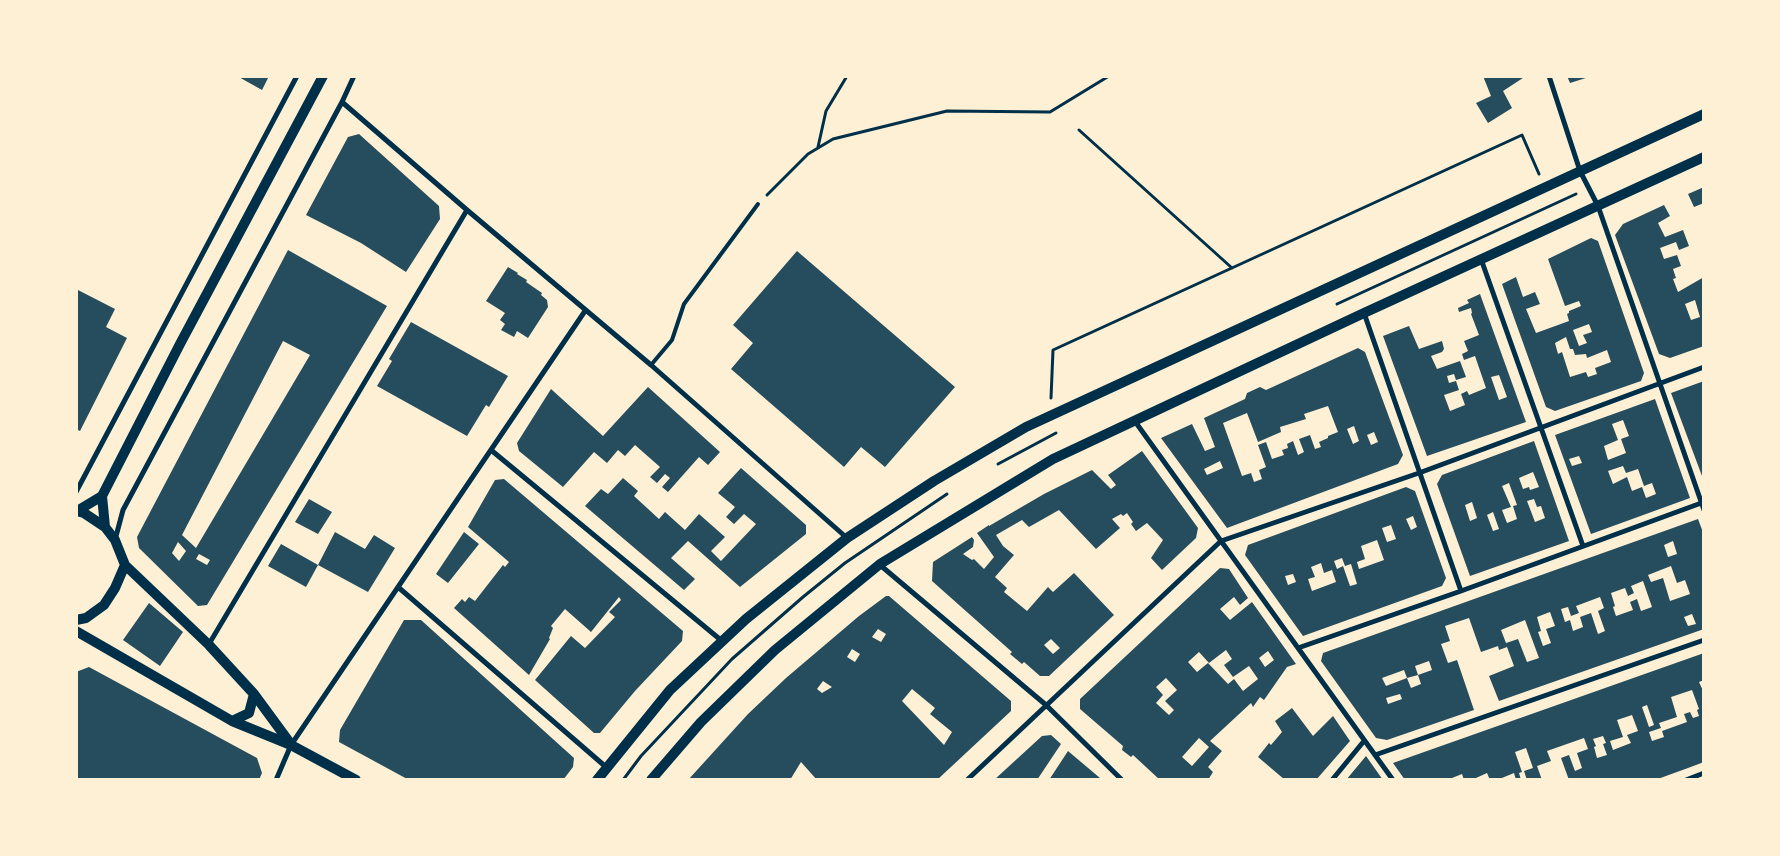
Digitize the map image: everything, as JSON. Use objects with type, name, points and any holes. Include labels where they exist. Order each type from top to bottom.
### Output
[{"type":"main road","points":[[76,511],[102,496],[180,344],[323,76]]},
{"type":"main road","points":[[597,780],[670,690],[746,618],[847,538],[934,481],[1018,432],[1050,416],[1704,114]]},
{"type":"main road","points":[[651,780],[701,722],[775,650],[880,564],[1053,458],[1704,157]]},
{"type":"main road","points":[[102,496],[105,526]]},
{"type":"main road","points":[[76,511],[105,526],[115,540],[124,565],[209,645],[254,694],[291,745]]},
{"type":"main road","points":[[76,620],[86,618],[104,605],[115,588],[124,565]]},
{"type":"main road","points":[[76,631],[232,721],[291,745],[356,780]]},
{"type":"main road","points":[[232,721],[249,714],[254,694]]},
{"type":"street","points":[[76,492],[298,76]]},
{"type":"street","points":[[115,540],[123,510],[342,102],[354,76]]},
{"type":"street","points":[[1549,76],[1580,172],[1598,206],[1658,384],[1704,510]]},
{"type":"street","points":[[342,102],[585,311],[651,365],[847,538]]},
{"type":"street","points":[[209,645],[467,210]]},
{"type":"street","points":[[1481,259],[1583,546]]},
{"type":"street","points":[[276,780],[291,745],[585,311]]},
{"type":"street","points":[[1364,313],[1461,591]]},
{"type":"street","points":[[967,780],[1222,542],[1419,473],[1704,367]]},
{"type":"street","points":[[1134,420],[1393,780]]},
{"type":"street","points":[[491,450],[722,641]]},
{"type":"street","points":[[1298,648],[1702,503]]},
{"type":"street","points":[[880,564],[1046,705],[1122,780]]},
{"type":"street","points":[[398,586],[606,767]]},
{"type":"street","points":[[1376,755],[1704,640]]},
{"type":"street","points":[[1332,780],[1364,741]]},
{"type":"street","points":[[1686,780],[1704,773]]},
{"type":"lane","points":[[651,365],[672,340],[684,304],[758,204]]},
{"type":"path","points":[[818,148],[826,111],[847,76]]},
{"type":"path","points":[[758,204],[808,154],[833,139],[947,112],[1050,112],[1109,76]]},
{"type":"path","points":[[1079,130],[1232,268]]},
{"type":"path","points":[[1050,416],[1053,350],[1522,135],[1560,223]]},
{"type":"path","points":[[891,510],[914,543]]},
{"type":"building","points":[[237,76],[269,76],[262,90]]},
{"type":"building","points":[[1483,76],[1526,76],[1503,91],[1512,108],[1488,123],[1476,103],[1491,96]]},
{"type":"building","points":[[1567,76],[1589,76],[1589,77],[1570,83]]},
{"type":"building","points":[[359,134],[439,206],[440,219],[406,272],[361,243],[306,215],[348,137]]},
{"type":"building","points":[[1704,187],[1704,203],[1694,207],[1688,194]]},
{"type":"building","points":[[1664,205],[1670,216],[1658,223],[1665,237],[1683,230],[1689,246],[1679,250],[1676,242],[1660,248],[1664,259],[1677,255],[1681,266],[1673,269],[1676,278],[1673,279],[1678,292],[1704,277],[1704,346],[1670,358],[1659,354],[1615,235],[1623,224]],"holes":[[[1695,300],[1700,317],[1691,320],[1685,304]]]},
{"type":"building","points":[[1591,238],[1598,241],[1644,373],[1641,381],[1555,411],[1546,407],[1502,284],[1516,277],[1523,297],[1535,292],[1540,304],[1526,309],[1536,333],[1569,321],[1567,314],[1569,311],[1581,306],[1579,301],[1565,306],[1548,259]],"holes":[[[1589,324],[1592,332],[1583,335],[1587,343],[1579,346],[1573,330]],[[1566,337],[1570,349],[1573,349],[1575,355],[1586,354],[1587,358],[1607,350],[1611,362],[1595,368],[1597,374],[1588,377],[1586,372],[1570,377],[1562,352],[1558,354],[1555,343]]]},
{"type":"building","points":[[288,250],[387,306],[207,605],[198,606],[139,548],[137,537]],"holes":[[[283,341],[310,355],[196,548],[182,535]],[[178,542],[186,551],[179,561],[172,553]],[[199,554],[210,560],[207,565],[196,559]]]},
{"type":"building","points":[[797,251],[955,387],[885,467],[861,447],[844,467],[731,369],[753,343],[733,325]]},
{"type":"building","points":[[508,267],[527,280],[526,282],[542,293],[541,295],[547,300],[548,307],[528,338],[517,331],[514,337],[501,330],[505,324],[500,320],[505,313],[486,301]]},
{"type":"building","points":[[76,289],[115,309],[106,327],[127,338],[80,431],[76,429]]},
{"type":"building","points":[[1480,294],[1526,422],[1427,456],[1383,336],[1409,326],[1419,349],[1442,341],[1444,349],[1442,352],[1431,356],[1437,369],[1460,361],[1466,377],[1456,380],[1454,374],[1447,376],[1449,383],[1456,381],[1459,390],[1444,395],[1450,411],[1465,405],[1461,394],[1467,391],[1469,395],[1486,388],[1475,356],[1464,360],[1462,354],[1468,351],[1464,341],[1479,335],[1471,314],[1471,308],[1459,312],[1458,308],[1469,303],[1467,300]],"holes":[[[1499,375],[1507,397],[1499,400],[1491,377]]]},
{"type":"building","points":[[411,322],[508,376],[489,407],[486,405],[467,436],[377,386],[392,361],[389,359]]},
{"type":"building","points":[[1358,348],[1365,352],[1403,455],[1398,464],[1227,528],[1161,438],[1192,424],[1205,451],[1215,447],[1204,418],[1245,399],[1247,393],[1260,387],[1266,390]],"holes":[[[1328,406],[1338,432],[1319,442],[1321,447],[1315,449],[1310,435],[1299,439],[1304,452],[1298,455],[1293,441],[1287,444],[1288,448],[1282,450],[1284,455],[1272,459],[1266,442],[1258,445],[1266,467],[1259,470],[1262,479],[1254,482],[1251,473],[1242,476],[1223,423],[1247,413],[1258,442],[1281,432],[1280,427],[1306,419],[1304,414]],[[1354,426],[1359,441],[1353,444],[1347,429]],[[1374,432],[1378,442],[1371,445],[1367,435]],[[1220,461],[1223,468],[1207,475],[1204,469]]]},
{"type":"building","points":[[1704,381],[1704,477],[1671,393]]},
{"type":"building","points":[[648,387],[720,452],[708,465],[699,457],[668,492],[662,487],[670,478],[665,474],[657,483],[650,477],[660,467],[635,445],[625,456],[618,450],[607,463],[594,452],[563,487],[519,451],[517,443],[551,389],[603,436]]},
{"type":"building","points":[[1655,399],[1690,498],[1591,534],[1555,435]],"holes":[[[1623,420],[1629,436],[1621,439],[1626,453],[1608,460],[1604,446],[1618,440],[1612,424]],[[1579,456],[1582,463],[1572,466],[1569,459]],[[1623,466],[1626,473],[1638,469],[1644,486],[1652,483],[1656,494],[1646,498],[1642,487],[1632,491],[1627,477],[1613,484],[1608,471]]]},
{"type":"building","points":[[1534,441],[1569,541],[1470,576],[1437,484],[1442,475]],"holes":[[[1533,472],[1539,487],[1530,490],[1529,487],[1523,489],[1519,478]],[[1509,483],[1517,505],[1513,506],[1517,519],[1507,523],[1502,510],[1511,507],[1502,486]],[[1534,499],[1537,507],[1541,506],[1545,518],[1535,522],[1527,501]],[[1472,502],[1477,518],[1470,521],[1465,505]],[[1493,512],[1499,529],[1493,531],[1487,515]]]},
{"type":"building","points":[[1142,451],[1198,528],[1196,538],[1162,570],[1151,558],[1163,540],[1147,523],[1136,531],[1127,513],[1112,519],[1120,528],[1096,549],[1059,510],[1029,527],[1022,520],[996,535],[1003,546],[1014,555],[995,577],[1007,588],[1004,592],[1027,611],[1048,587],[1053,592],[1074,573],[1114,615],[1049,676],[1040,676],[1024,662],[1022,664],[1010,654],[1012,652],[932,581],[933,562],[972,537],[974,540],[973,547],[963,554],[972,560],[974,559],[984,569],[994,557],[977,533],[1044,494],[1092,470],[1111,489],[1116,485],[1108,475]],"holes":[[[1051,639],[1060,648],[1053,654],[1044,645]]]},
{"type":"building","points":[[741,468],[806,525],[806,534],[740,587],[688,541],[671,558],[695,579],[684,590],[585,506],[601,489],[608,494],[623,478],[638,491],[634,496],[659,519],[665,512],[685,530],[699,514],[725,537],[711,551],[721,561],[756,524],[744,514],[734,524],[726,517],[735,507],[718,493]]},
{"type":"building","points":[[504,479],[683,631],[682,641],[635,691],[600,733],[594,733],[535,680],[571,636],[585,648],[615,617],[609,612],[621,600],[619,597],[591,632],[565,609],[551,626],[553,628],[550,639],[529,675],[454,608],[462,599],[465,602],[469,597],[475,601],[503,565],[505,567],[509,562],[468,527],[495,480]]},
{"type":"building","points":[[1406,487],[1415,491],[1446,578],[1442,586],[1303,636],[1245,555],[1248,545]],"holes":[[[1413,516],[1417,527],[1411,530],[1406,519]],[[1391,525],[1396,539],[1387,542],[1382,528]],[[1377,540],[1384,560],[1359,569],[1357,562],[1365,559],[1361,546]],[[1342,558],[1345,566],[1351,564],[1357,584],[1350,586],[1343,566],[1337,569],[1334,561]],[[1321,563],[1324,573],[1332,570],[1336,582],[1312,591],[1308,579],[1315,577],[1311,567]],[[1293,574],[1296,582],[1288,585],[1285,576]]]},
{"type":"building","points":[[309,499],[332,512],[318,534],[295,522]]},
{"type":"building","points":[[1698,519],[1704,535],[1704,629],[1499,701],[1489,676],[1514,666],[1507,647],[1499,650],[1498,646],[1481,652],[1469,618],[1445,626],[1450,641],[1441,644],[1448,663],[1457,660],[1474,710],[1387,740],[1376,738],[1321,661],[1323,653]],"holes":[[[1673,541],[1677,554],[1668,557],[1664,545]],[[1671,566],[1677,583],[1685,580],[1690,594],[1670,601],[1663,578],[1651,582],[1648,575]],[[1643,581],[1652,607],[1641,611],[1637,599],[1630,602],[1633,610],[1616,616],[1611,593],[1625,588],[1628,596],[1634,593],[1631,586]],[[1600,597],[1604,608],[1598,611],[1605,631],[1598,634],[1591,613],[1580,617],[1583,627],[1573,631],[1570,620],[1565,622],[1561,609],[1568,607],[1571,616],[1579,613],[1576,606]],[[1550,612],[1555,626],[1546,629],[1551,643],[1543,646],[1538,632],[1541,631],[1537,617]],[[1692,614],[1696,624],[1688,626],[1684,617]],[[1525,620],[1539,658],[1527,662],[1518,639],[1506,643],[1501,630]],[[1429,661],[1432,670],[1418,675],[1415,666]],[[1404,670],[1407,678],[1386,686],[1382,678]],[[1418,675],[1421,684],[1411,688],[1407,678]],[[1400,694],[1402,699],[1388,704],[1386,698]]]},
{"type":"building","points":[[335,532],[365,549],[374,535],[395,548],[368,592],[318,565]]},
{"type":"building","points":[[464,532],[479,544],[448,583],[436,574]]},
{"type":"building","points":[[281,544],[318,565],[306,587],[268,566]]},
{"type":"building","points":[[1220,568],[1229,569],[1248,598],[1240,605],[1234,597],[1220,609],[1230,620],[1252,602],[1296,664],[1287,667],[1264,700],[1260,697],[1253,707],[1251,703],[1210,741],[1222,751],[1208,767],[1213,772],[1208,780],[1160,780],[1133,755],[1131,757],[1122,750],[1123,746],[1080,709],[1080,699]],"holes":[[[1226,650],[1232,659],[1224,665],[1233,677],[1249,666],[1258,679],[1243,691],[1234,679],[1228,684],[1208,663],[1197,672],[1188,662],[1199,652],[1209,663]],[[1268,651],[1274,660],[1265,667],[1259,658]],[[1166,678],[1177,690],[1165,701],[1174,710],[1169,715],[1156,703],[1163,695],[1156,687]],[[1199,738],[1209,747],[1192,766],[1182,757]]]},
{"type":"building","points":[[886,596],[889,596],[1011,701],[1011,711],[937,780],[817,780],[801,762],[790,780],[688,780],[748,714],[786,678],[859,616]],"holes":[[[878,629],[886,634],[881,642],[872,637]],[[852,649],[860,654],[855,662],[847,657]],[[823,681],[832,687],[822,693],[817,689]],[[912,689],[935,708],[930,714],[952,732],[944,745],[902,701]]]},
{"type":"building","points":[[149,603],[183,632],[160,666],[123,640]]},
{"type":"building","points":[[404,620],[421,620],[574,758],[573,767],[563,780],[409,780],[339,742],[340,730]]},
{"type":"building","points":[[1704,653],[1704,680],[1699,682],[1704,693],[1704,762],[1655,780],[1569,780],[1561,758],[1569,755],[1575,771],[1582,768],[1577,753],[1588,749],[1584,738],[1547,751],[1551,761],[1537,766],[1542,780],[1527,780],[1524,771],[1533,768],[1526,748],[1515,752],[1522,772],[1519,773],[1521,780],[1516,780],[1514,773],[1497,780],[1490,780],[1487,773],[1476,778],[1477,780],[1464,780],[1462,774],[1452,778],[1453,780],[1405,780],[1393,763]],"holes":[[[1692,690],[1699,709],[1697,710],[1699,716],[1693,718],[1690,712],[1684,714],[1687,722],[1662,731],[1664,737],[1652,741],[1649,732],[1661,728],[1659,723],[1677,717],[1671,697]],[[1647,705],[1654,725],[1649,727],[1642,707]],[[1632,715],[1638,731],[1627,735],[1631,743],[1613,750],[1610,741],[1623,737],[1617,720]],[[1603,736],[1606,743],[1603,744],[1607,755],[1597,758],[1593,739]]]},
{"type":"building","points":[[89,667],[257,758],[262,773],[259,780],[76,780],[76,672]]},
{"type":"building","points":[[1292,708],[1313,736],[1333,716],[1350,741],[1316,780],[1285,780],[1258,757],[1269,743],[1271,745],[1282,732],[1275,721]]},
{"type":"building","points":[[1051,735],[1061,744],[1037,780],[994,780],[1042,736]]},
{"type":"building","points":[[1068,751],[1100,778],[1100,780],[1049,780]]},
{"type":"building","points":[[1366,756],[1383,780],[1346,780]]}]
